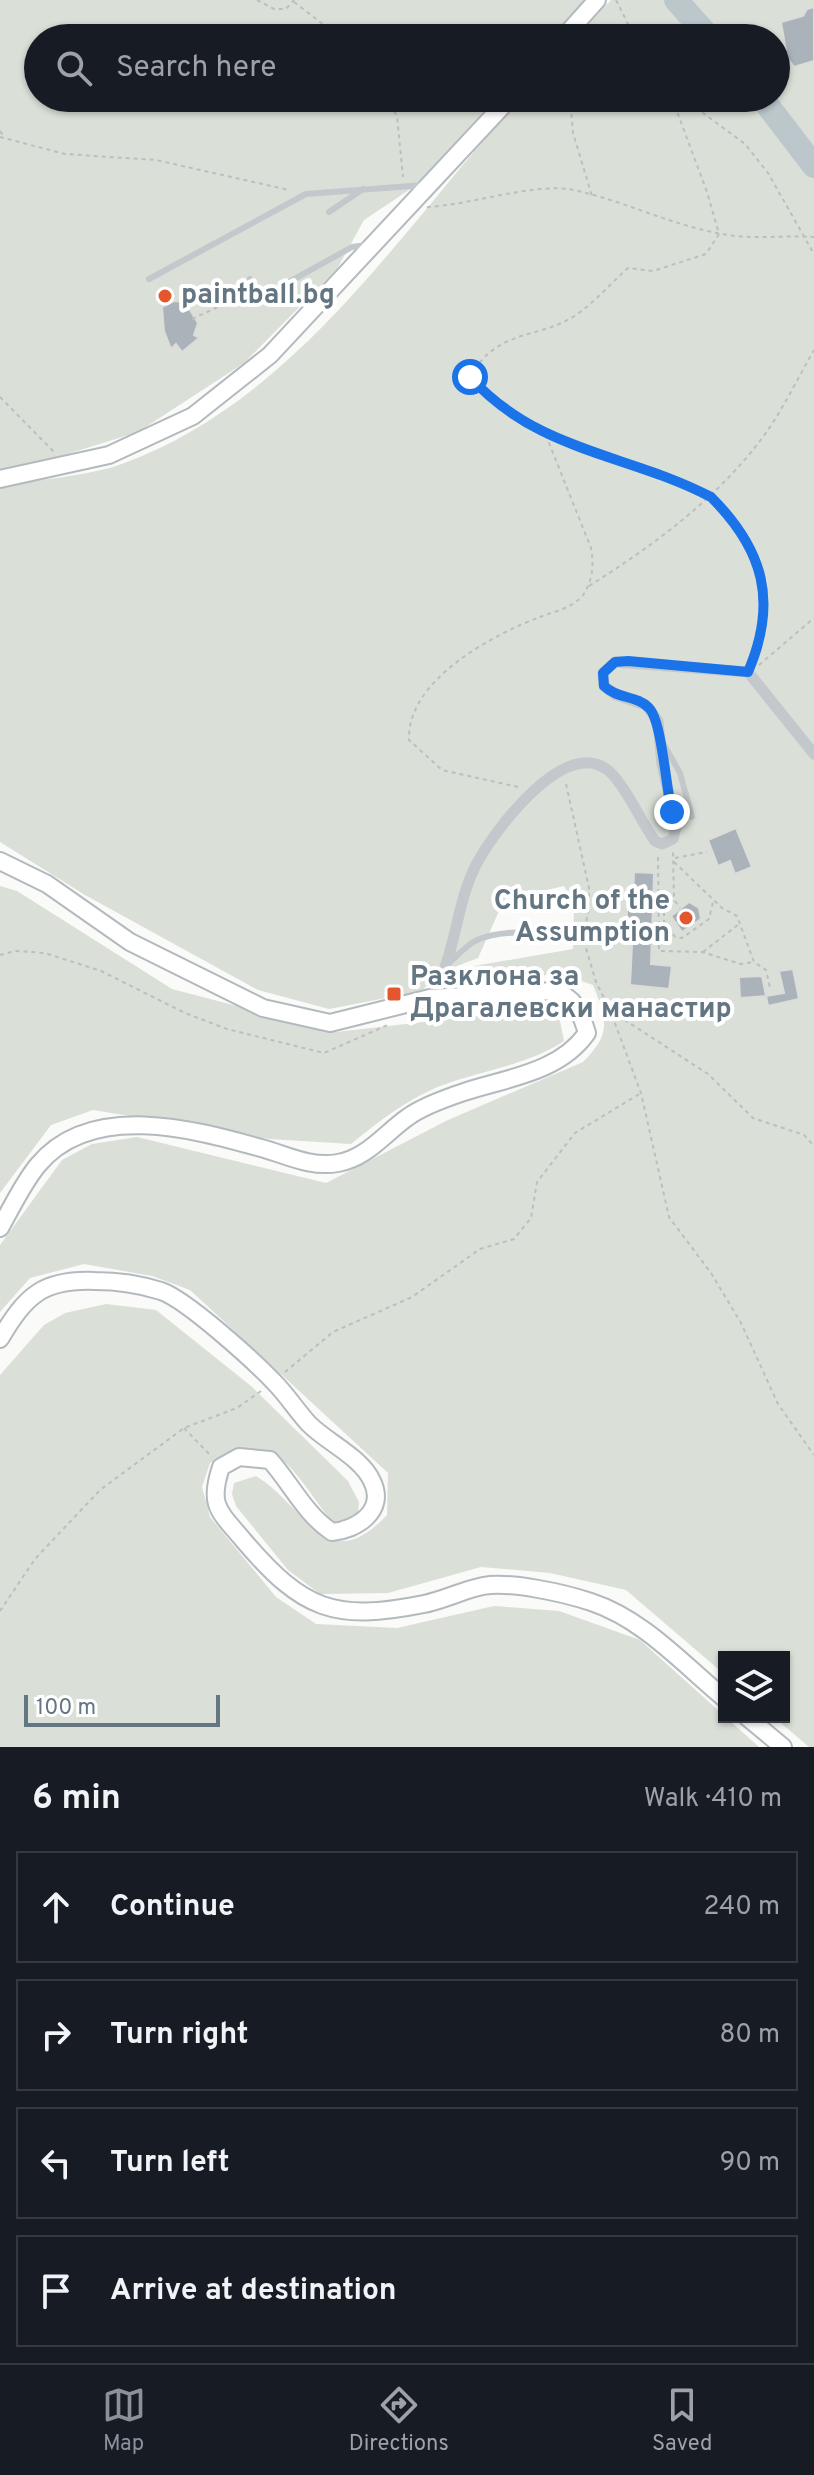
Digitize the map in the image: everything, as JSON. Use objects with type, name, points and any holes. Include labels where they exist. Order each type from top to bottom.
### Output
[{"type":"street","points":[[576,24],[597,0]]},
{"type":"street","points":[[0,479],[109,455],[193,416],[270,355],[497,112]]},
{"type":"street","points":[[430,998],[450,962],[460,911],[475,867],[489,842],[556,771],[574,762],[599,766],[611,773],[658,843],[673,839],[676,827],[662,764],[658,721],[646,705],[616,695],[604,686],[603,673],[615,662],[748,672],[814,754]]},
{"type":"street","points":[[0,861],[47,884],[130,942],[263,1008],[330,1023],[430,998],[477,993],[564,994],[582,1015],[587,1033],[577,1046],[523,1077],[464,1092],[409,1115],[367,1151],[340,1163],[311,1165],[210,1135],[122,1124],[73,1136],[38,1164],[0,1228]]},
{"type":"street","points":[[0,1339],[33,1294],[64,1280],[132,1285],[163,1292],[188,1308],[273,1381],[310,1425],[355,1461],[373,1481],[375,1500],[369,1517],[351,1530],[332,1532],[312,1518],[291,1484],[270,1460],[239,1457],[221,1467],[213,1492],[217,1509],[281,1582],[319,1607],[356,1613],[426,1604],[485,1586],[527,1588],[591,1602],[633,1621],[718,1693]]},
{"type":"street","points":[[754,1723],[783,1747]]},
{"type":"lane","points":[[149,279],[306,194],[366,187],[431,186]]},
{"type":"lane","points":[[329,212],[366,187]]},
{"type":"lane","points":[[250,279],[243,294],[255,301],[352,247],[377,242]]},
{"type":"lane","points":[[660,737],[680,773],[692,817]]},
{"type":"lane","points":[[450,962],[472,942],[488,936],[545,931],[572,937]]},
{"type":"path","points":[[257,0],[274,9],[286,9],[294,1],[323,24]]},
{"type":"path","points":[[616,0],[628,24]]},
{"type":"path","points":[[394,112],[404,186]]},
{"type":"path","points":[[571,112],[573,133],[592,197]]},
{"type":"path","points":[[677,112],[719,234],[706,254],[653,271],[628,268],[575,316],[523,334],[490,351],[470,377],[485,394],[547,436],[711,497],[727,513],[754,554],[766,590],[758,648],[748,672]]},
{"type":"path","points":[[702,112],[745,144],[768,173],[814,254]]},
{"type":"path","points":[[0,131],[2,137],[65,154],[156,160],[306,194]]},
{"type":"path","points":[[410,208],[463,205],[545,189],[573,190],[719,234],[756,240],[814,237]]},
{"type":"path","points":[[192,319],[243,294]]},
{"type":"path","points":[[185,302],[232,300]]},
{"type":"path","points":[[587,588],[666,534],[711,497],[768,430],[814,350]]},
{"type":"path","points":[[0,397],[67,465]]},
{"type":"path","points":[[535,791],[442,770],[409,740],[409,727],[428,689],[441,674],[483,645],[564,609],[582,597],[587,588],[594,564],[591,548],[547,436]]},
{"type":"path","points":[[748,672],[814,618]]},
{"type":"path","points":[[574,762],[566,781],[589,888],[583,938],[596,982],[610,1010],[641,1093],[669,1217],[726,1298],[778,1404],[814,1455]]},
{"type":"path","points":[[673,839],[674,900],[680,908]]},
{"type":"path","points":[[658,843],[659,951],[702,952],[741,964],[754,962]]},
{"type":"path","points":[[674,860],[707,852]]},
{"type":"path","points":[[674,860],[713,899],[733,912],[754,962],[766,970],[770,988]]},
{"type":"path","points":[[664,920],[675,937],[682,938],[709,919],[713,899]]},
{"type":"path","points":[[657,944],[664,944],[664,909],[674,900]]},
{"type":"path","points":[[702,952],[740,924]]},
{"type":"path","points":[[0,955],[15,951],[45,953],[101,971],[185,1013],[227,1029],[324,1053],[374,1034],[395,1021]]},
{"type":"path","points":[[610,1010],[708,1074],[753,1118],[804,1135],[814,1146]]},
{"type":"path","points":[[0,1611],[35,1559],[100,1490],[184,1428],[237,1408],[333,1332],[412,1297],[480,1249],[514,1239],[531,1218],[537,1182],[575,1133],[641,1093]]},
{"type":"path","points":[[184,1428],[221,1467]]},
{"type":"shaded area","points":[[0,0],[586,0],[565,24],[24,24],[24,112],[486,112],[427,178],[364,220],[337,269],[244,363],[138,432],[29,466],[0,469]]},
{"type":"shaded area","points":[[611,0],[814,0],[814,1747],[809,1747],[781,1723],[790,1723],[790,1651],[718,1651],[718,1669],[626,1590],[550,1573],[481,1567],[388,1593],[320,1594],[288,1570],[236,1506],[232,1494],[234,1483],[256,1476],[274,1489],[317,1532],[332,1539],[348,1541],[366,1533],[387,1515],[388,1473],[190,1290],[152,1276],[84,1264],[30,1278],[0,1312],[0,1245],[62,1160],[92,1144],[137,1137],[326,1183],[448,1120],[583,1062],[599,1043],[604,1017],[593,985],[557,973],[457,992],[452,978],[474,966],[573,949],[574,904],[564,886],[504,900],[478,958],[436,974],[422,991],[329,1009],[258,990],[85,895],[0,842],[0,486],[119,465],[182,436],[240,399],[292,356],[341,307],[509,112],[790,112],[790,24],[589,24]]},
{"type":"shaded area","points":[[0,886],[17,891],[172,989],[336,1032],[546,1008],[560,1021],[564,1041],[504,1067],[440,1086],[393,1112],[351,1144],[269,1139],[93,1110],[51,1125],[0,1193]]},
{"type":"shaded area","points":[[106,1304],[156,1310],[251,1386],[348,1481],[359,1502],[358,1514],[349,1523],[334,1524],[295,1473],[269,1453],[253,1449],[233,1452],[210,1463],[202,1487],[210,1517],[276,1597],[316,1624],[397,1628],[494,1606],[559,1611],[640,1640],[718,1710],[718,1723],[732,1723],[759,1747],[0,1747],[0,1375],[44,1325],[65,1313]]},
{"type":"building","points":[[814,7],[814,61],[794,67],[790,61],[790,24],[781,22],[803,16],[807,9]]},
{"type":"building","points":[[174,301],[185,302],[198,323],[194,335],[199,338],[182,352],[176,344],[171,349],[164,331],[162,307]]},
{"type":"building","points":[[736,828],[752,867],[735,874],[730,861],[718,866],[708,840]]},
{"type":"building","points":[[634,872],[654,873],[651,964],[672,966],[669,989],[630,985],[633,925],[627,925],[627,903],[633,903]]},
{"type":"building","name":"Church of the Assumption","points":[[689,902],[699,908],[701,919],[682,932],[671,916]]},
{"type":"building","points":[[793,969],[799,999],[768,1006],[766,996],[784,993],[779,971]]},
{"type":"building","points":[[762,976],[766,996],[740,998],[739,977]]},
{"type":"waterway","points":[[676,0],[697,24]]},
{"type":"waterway","points":[[773,112],[814,166]]},
{"type":"place","name":"paintball.bg","points":[[165,296]]},
{"type":"place","name":"Church of the Assumption","points":[[686,918]]},
{"type":"place","name":"Разклона за Драгалевски манастир","points":[[394,994]]},
{"type":"route","points":[[470,377],[485,394],[547,436],[711,497],[727,513],[754,554],[766,590],[758,648],[748,672],[628,661],[615,662],[603,673],[602,680],[609,691],[646,705],[658,721],[662,764],[672,812]]}]
